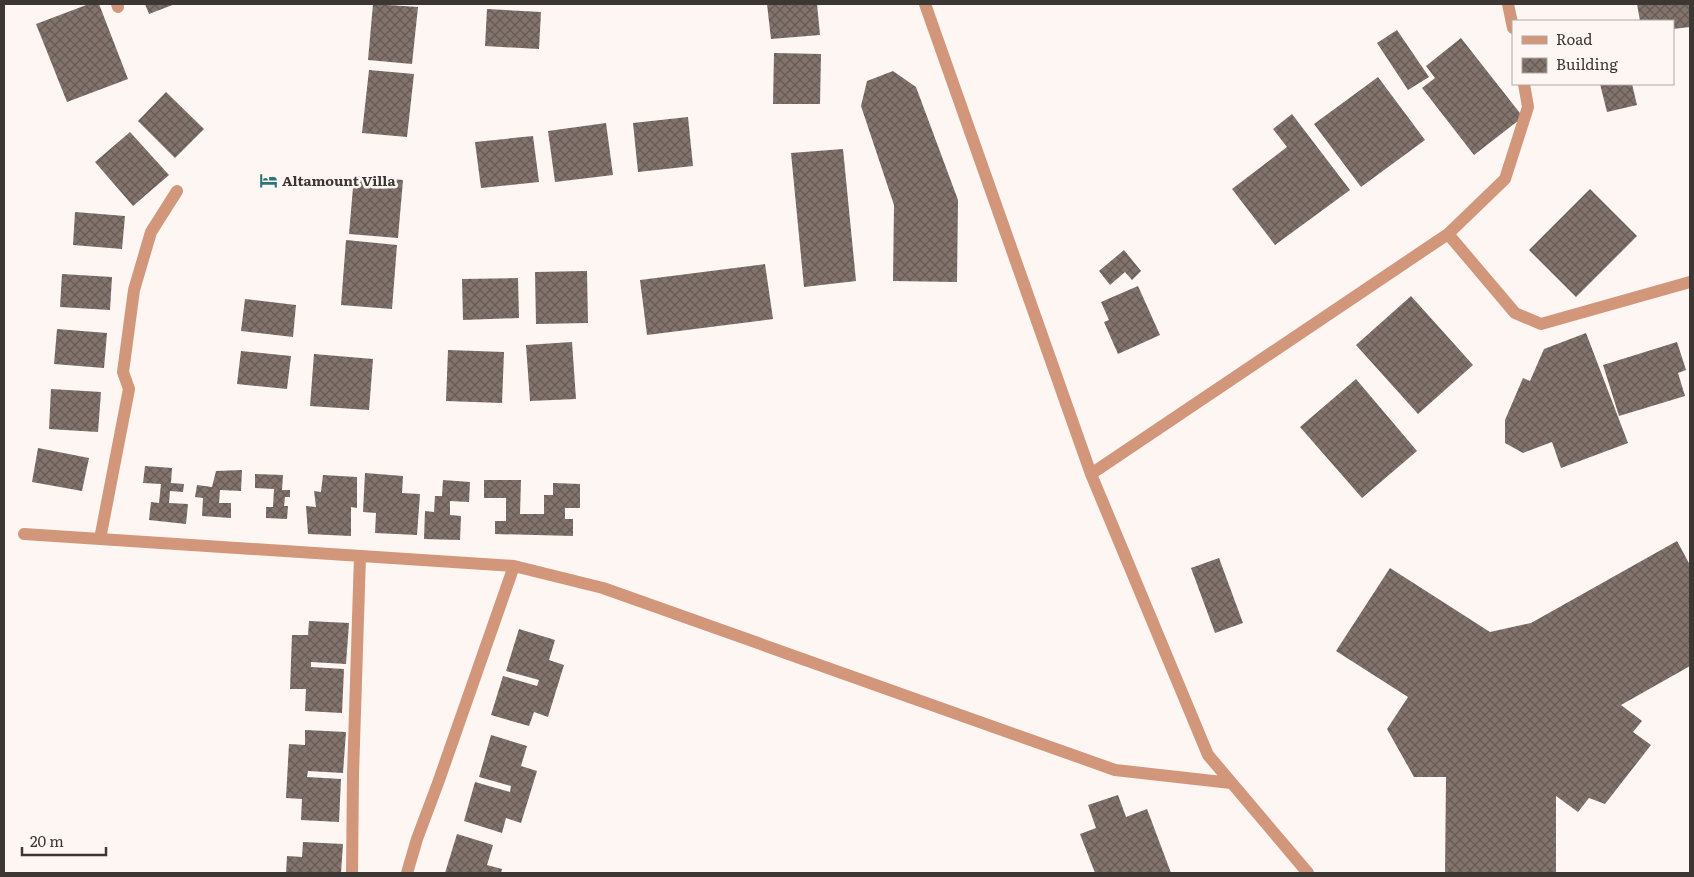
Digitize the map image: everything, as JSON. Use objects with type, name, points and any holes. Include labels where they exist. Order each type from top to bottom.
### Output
[{"type":"street","points":[[925,4],[1091,474],[1208,755],[1308,873]]},
{"type":"street","points":[[1508,4],[1512,23]]},
{"type":"street","points":[[1091,474],[1448,234],[1505,179],[1528,107],[1524,85]]},
{"type":"street","points":[[100,539],[129,389],[123,372],[134,290],[151,232],[177,191]]},
{"type":"street","points":[[1448,234],[1515,313],[1541,324],[1690,282]]},
{"type":"street","points":[[24,534],[514,566],[603,588],[1115,770],[1231,783]]},
{"type":"street","points":[[352,873],[352,775],[360,556]]},
{"type":"street","points":[[407,873],[417,839],[514,566]]},
{"type":"building","points":[[89,4],[99,4],[128,79],[67,102],[36,24]]},
{"type":"building","points":[[145,4],[175,4],[149,14]]},
{"type":"building","points":[[373,4],[418,7],[412,64],[368,60]]},
{"type":"building","points":[[767,4],[817,4],[820,35],[771,39]]},
{"type":"building","points":[[1637,4],[1690,4],[1690,27],[1674,29],[1674,20],[1640,20]]},
{"type":"building","points":[[487,9],[541,12],[539,49],[485,46]]},
{"type":"building","points":[[1397,30],[1429,77],[1408,90],[1377,43]]},
{"type":"building","points":[[1461,38],[1523,117],[1474,155],[1422,88],[1435,78],[1426,66]]},
{"type":"building","points":[[774,53],[821,54],[820,104],[773,104]]},
{"type":"building","points":[[369,70],[414,74],[407,137],[362,133]]},
{"type":"building","points":[[893,71],[916,87],[958,200],[957,282],[893,281],[894,205],[861,106],[867,81]]},
{"type":"building","points":[[1378,77],[1425,140],[1361,187],[1314,124]]},
{"type":"building","points":[[1600,85],[1632,85],[1637,105],[1607,112]]},
{"type":"building","points":[[166,92],[204,129],[175,158],[138,121]]},
{"type":"building","points":[[1292,114],[1350,190],[1275,245],[1232,189],[1287,147],[1273,129]]},
{"type":"building","points":[[688,117],[693,166],[638,172],[633,123]]},
{"type":"building","points":[[606,123],[613,175],[555,182],[548,131]]},
{"type":"building","points":[[130,132],[169,175],[133,206],[95,162]]},
{"type":"building","points":[[533,136],[539,182],[481,188],[475,142]]},
{"type":"building","points":[[843,149],[856,281],[804,287],[791,153]]},
{"type":"building","points":[[354,176],[403,180],[398,238],[349,234]]},
{"type":"building","points":[[1590,189],[1637,236],[1576,297],[1529,250]]},
{"type":"building","points":[[75,212],[125,216],[122,249],[73,245]]},
{"type":"building","points":[[346,240],[397,245],[392,309],[341,305]]},
{"type":"building","points":[[1124,250],[1141,271],[1132,280],[1125,272],[1110,285],[1099,271]]},
{"type":"building","points":[[765,264],[773,319],[647,335],[640,280]]},
{"type":"building","points":[[587,271],[588,323],[536,324],[535,272]]},
{"type":"building","points":[[62,274],[112,277],[110,310],[60,307]]},
{"type":"building","points":[[518,278],[519,318],[463,320],[462,279]]},
{"type":"building","points":[[1138,286],[1160,335],[1118,354],[1104,322],[1109,320],[1101,302]]},
{"type":"building","points":[[1411,296],[1473,365],[1418,414],[1356,345]]},
{"type":"building","points":[[245,299],[296,305],[293,337],[241,331]]},
{"type":"building","points":[[57,329],[107,333],[104,368],[54,364]]},
{"type":"building","points":[[1586,333],[1628,443],[1561,468],[1552,442],[1523,453],[1505,443],[1505,420],[1523,378],[1530,381],[1544,349]]},
{"type":"building","points":[[572,342],[576,399],[530,401],[526,345]]},
{"type":"building","points":[[1677,342],[1686,370],[1678,373],[1685,396],[1619,416],[1603,365]]},
{"type":"building","points":[[448,350],[504,352],[502,403],[446,401]]},
{"type":"building","points":[[241,351],[291,356],[287,389],[237,384]]},
{"type":"building","points":[[314,354],[373,359],[369,410],[310,406]]},
{"type":"building","points":[[1356,379],[1417,451],[1362,498],[1300,427]]},
{"type":"building","points":[[51,389],[101,392],[98,432],[49,429]]},
{"type":"building","points":[[38,448],[89,458],[82,491],[32,482]]},
{"type":"building","points":[[145,466],[172,468],[171,483],[184,484],[183,492],[170,491],[169,503],[188,504],[186,524],[149,520],[151,502],[159,503],[161,484],[143,483]]},
{"type":"building","points":[[242,470],[241,491],[220,490],[219,503],[231,503],[231,518],[202,516],[203,498],[195,497],[197,485],[212,487],[216,471]]},
{"type":"building","points":[[365,473],[403,476],[402,493],[420,494],[417,535],[375,533],[376,513],[363,512]]},
{"type":"building","points":[[255,474],[283,475],[282,490],[290,490],[290,497],[285,497],[284,506],[288,506],[287,519],[266,518],[266,507],[273,507],[274,489],[255,488]]},
{"type":"building","points":[[323,475],[357,477],[357,508],[351,507],[351,536],[308,534],[306,506],[316,507],[314,491],[321,492]]},
{"type":"building","points":[[443,480],[470,482],[469,502],[450,501],[450,515],[461,516],[460,540],[424,539],[425,511],[434,512],[435,496],[442,496]]},
{"type":"building","points":[[484,480],[521,480],[520,514],[544,514],[544,495],[553,495],[553,483],[580,484],[580,508],[565,508],[565,519],[573,519],[573,536],[495,534],[495,521],[506,521],[506,498],[484,498]]},
{"type":"building","points":[[1677,541],[1690,565],[1690,666],[1621,705],[1642,721],[1633,732],[1651,745],[1605,804],[1589,798],[1578,812],[1556,796],[1556,873],[1445,873],[1446,777],[1414,777],[1387,729],[1408,697],[1336,651],[1390,568],[1490,632],[1531,623]]},
{"type":"building","points":[[1219,558],[1243,623],[1215,633],[1191,568]]},
{"type":"building","points":[[309,621],[349,623],[346,664],[311,662],[311,667],[344,669],[342,713],[305,711],[306,689],[290,689],[292,635],[308,635]]},
{"type":"building","points":[[519,629],[555,640],[549,660],[564,665],[548,717],[534,712],[529,726],[491,715],[503,676],[537,686],[539,680],[506,671]]},
{"type":"building","points":[[305,730],[346,732],[343,773],[308,771],[307,777],[341,779],[339,822],[301,820],[302,799],[286,798],[289,744],[305,745]]},
{"type":"building","points":[[491,735],[527,746],[521,766],[537,771],[521,823],[506,818],[502,833],[464,821],[475,782],[510,792],[511,786],[479,777]]},
{"type":"building","points":[[1118,795],[1126,817],[1147,809],[1171,873],[1095,873],[1080,834],[1096,828],[1088,805]]},
{"type":"building","points":[[457,834],[493,845],[487,865],[502,869],[501,873],[445,873]]},
{"type":"building","points":[[303,842],[343,844],[341,873],[286,873],[287,856],[302,857]]},
{"type":"place","name":"Altamount Villa","points":[[268,181]]}]
